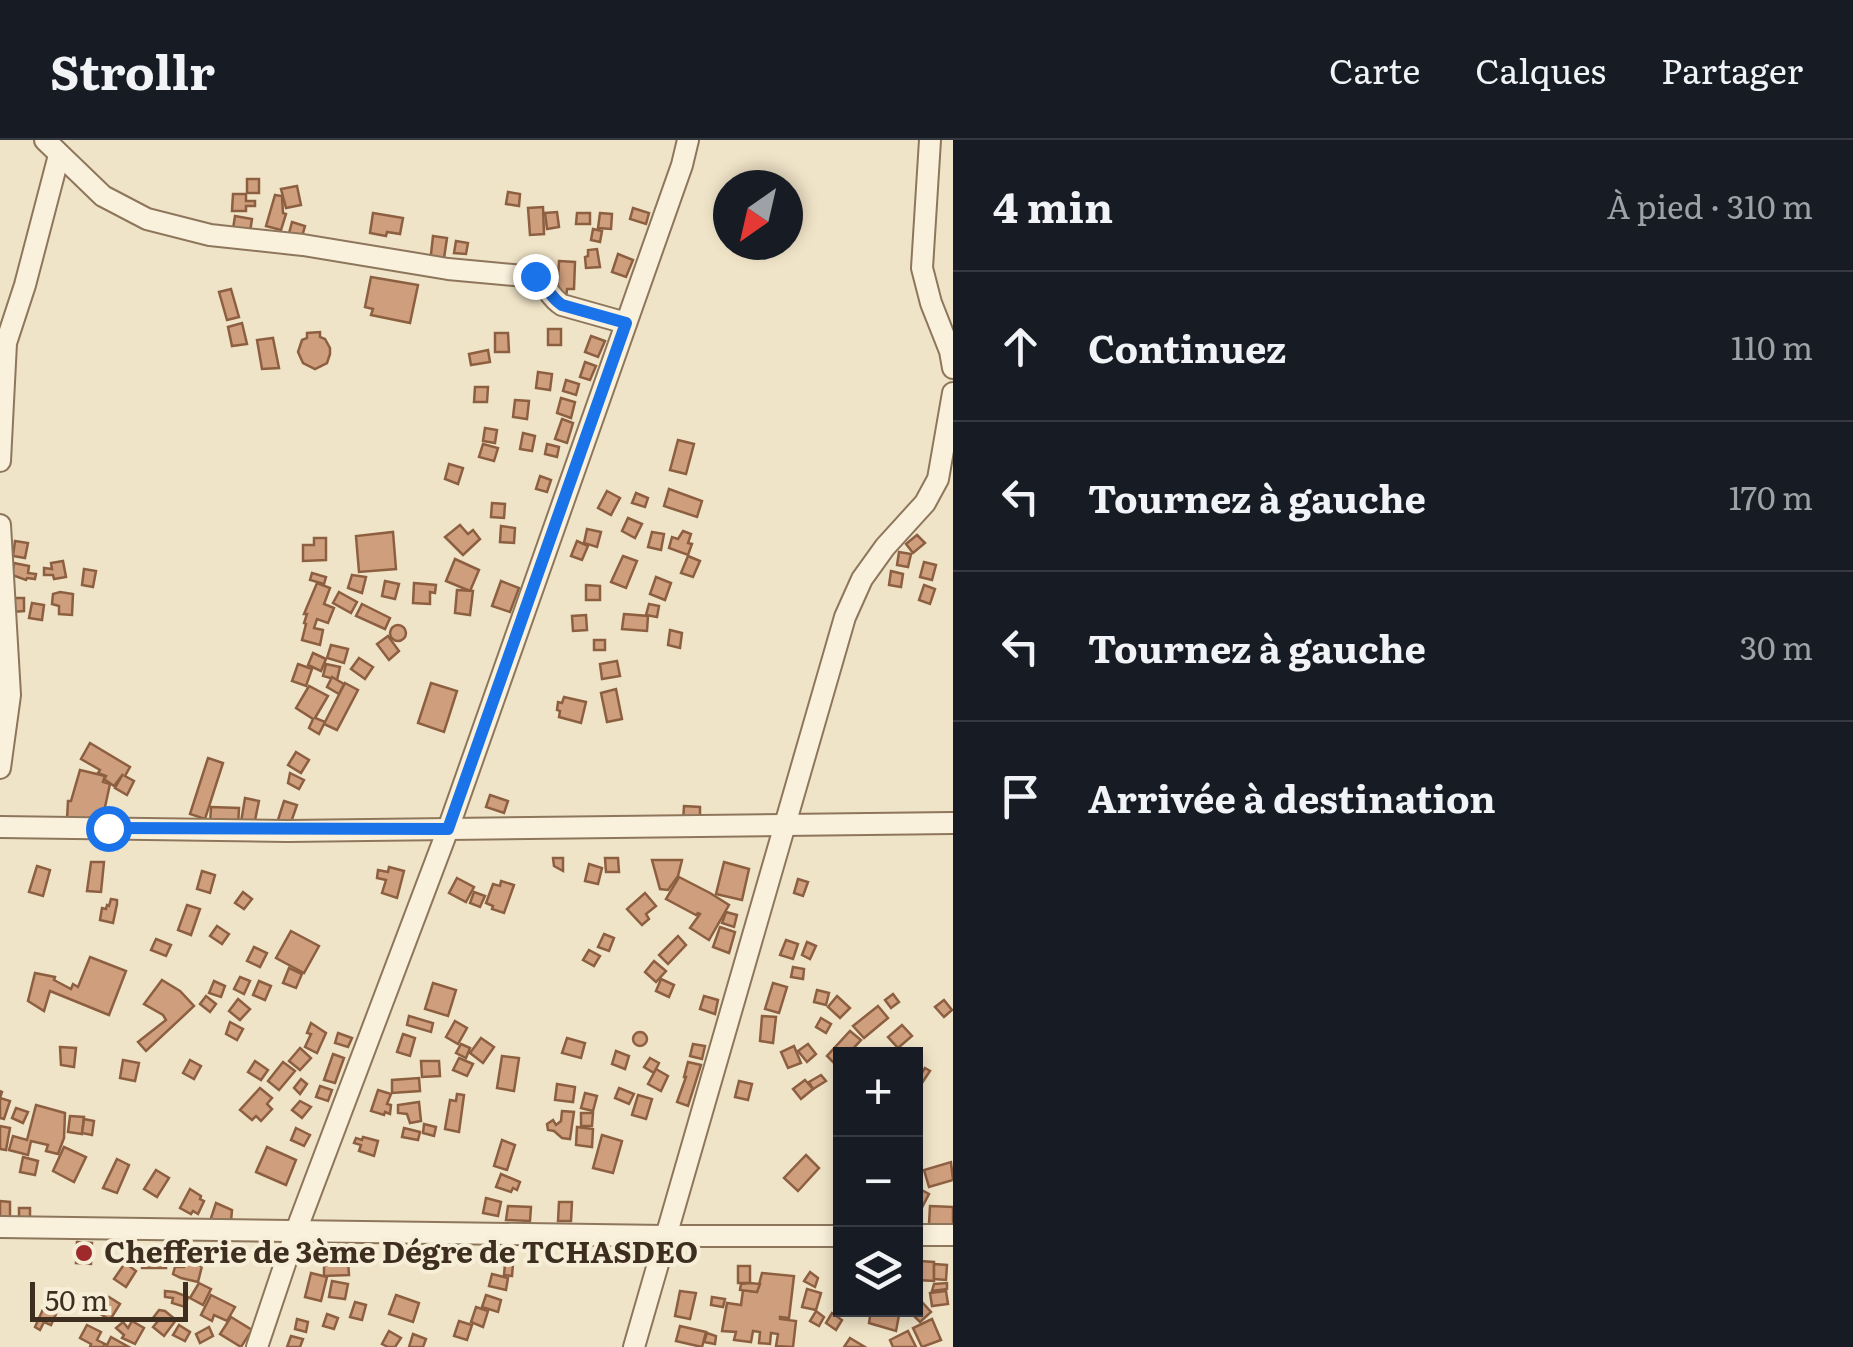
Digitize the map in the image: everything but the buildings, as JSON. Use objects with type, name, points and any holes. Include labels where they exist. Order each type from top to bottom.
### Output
[{"type":"street","points":[[257,1347],[296,1231],[448,829],[688,140]]},
{"type":"street","points":[[930,140],[922,268],[953,368]]},
{"type":"street","points":[[52,147],[103,196],[148,219],[210,235],[535,276],[562,305],[626,323]]},
{"type":"street","points":[[0,460],[6,343],[25,285],[52,147]]},
{"type":"street","points":[[634,1347],[844,617],[884,546],[926,502],[938,478],[953,393]]},
{"type":"street","points":[[0,525],[10,695],[0,768]]},
{"type":"street","points":[[0,827],[287,830],[953,823]]},
{"type":"street","points":[[0,1227],[833,1236]]},
{"type":"street","points":[[923,1236],[953,1235]]},
{"type":"place","name":"Chefferie de 3ème Dégre de TCHASDEO","points":[[84,1253]]},
{"type":"route","points":[[108,828],[448,829],[626,323],[562,305],[535,276]]}]
